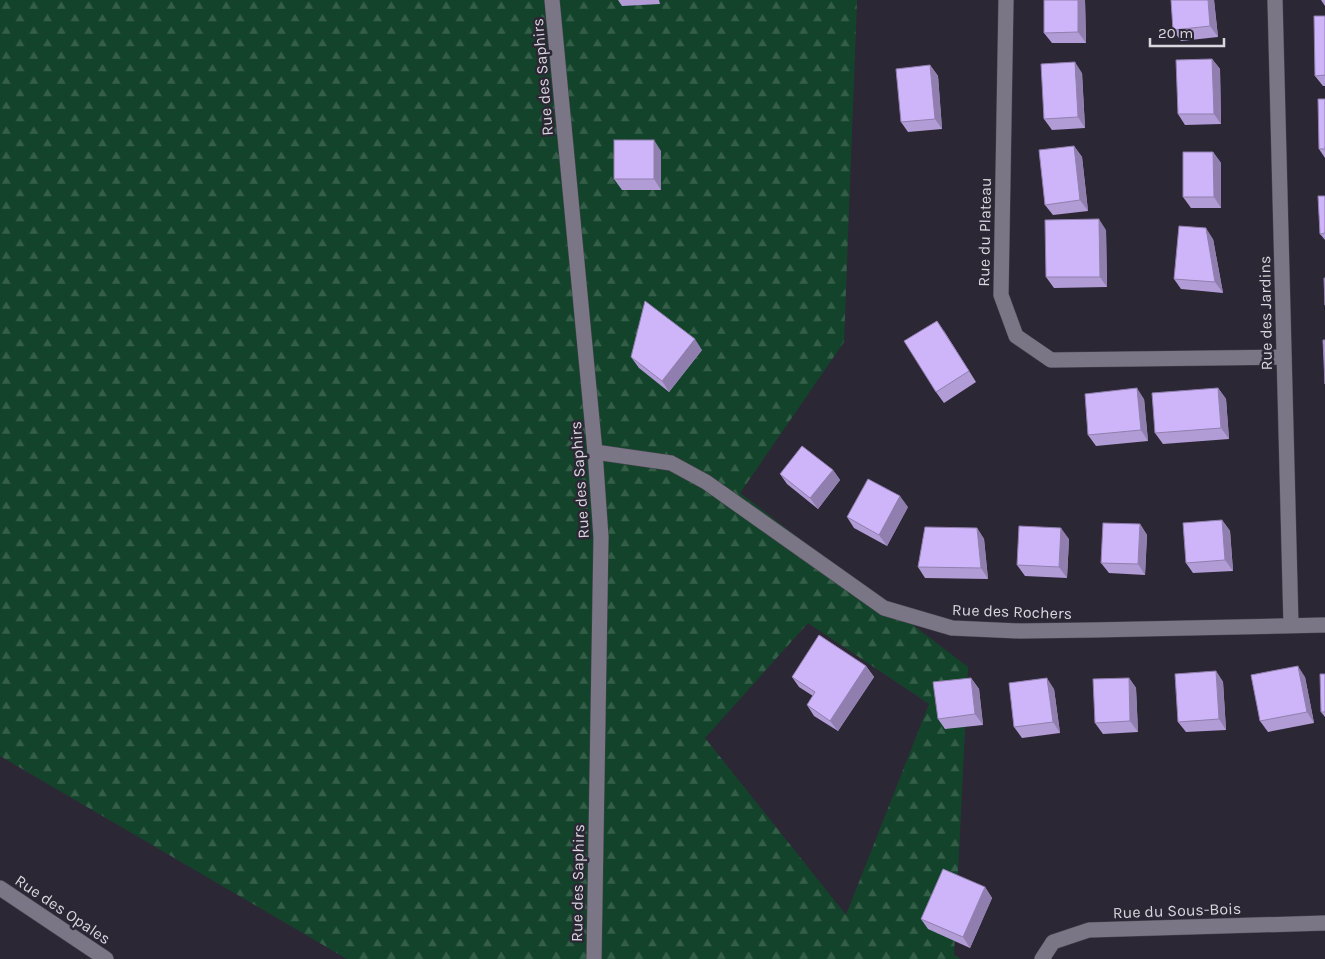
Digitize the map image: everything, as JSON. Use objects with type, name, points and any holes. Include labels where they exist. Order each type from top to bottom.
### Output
[{"type":"street","name":"Rue des Saphirs","points":[[552,0],[595,452],[601,538],[594,959]]},
{"type":"street","name":"Rue du Plateau","points":[[1006,0],[1000,295],[1016,336],[1051,360],[1284,357]]},
{"type":"street","name":"Rue des Jardins","points":[[1275,0],[1291,625]]},
{"type":"street","name":"Rue des Rochers","points":[[595,452],[671,463],[706,482],[884,608],[952,628],[1020,631],[1325,625]]},
{"type":"street","name":"Rue des Opales","points":[[0,888],[106,959]]},
{"type":"street","name":"Rue du Sous-Bois","points":[[1042,959],[1053,942],[1089,930],[1325,923]]},
{"type":"green space","points":[[0,0],[857,0],[844,342],[740,493],[968,667],[954,955],[961,959],[347,959],[0,756]],"holes":[[[808,623],[929,704],[846,915],[705,738]]]},
{"type":"building","points":[[1044,0],[1078,0],[1078,32],[1044,33]]},
{"type":"building","points":[[1171,0],[1208,0],[1210,26],[1173,30]]},
{"type":"building","points":[[1314,16],[1325,16],[1325,75],[1315,76]]},
{"type":"building","points":[[1212,59],[1214,114],[1178,114],[1176,60]]},
{"type":"building","points":[[1075,62],[1078,117],[1044,119],[1041,64]]},
{"type":"building","points":[[930,65],[935,119],[901,122],[896,69]]},
{"type":"building","points":[[1318,99],[1325,99],[1325,149],[1319,149]]},
{"type":"building","points":[[614,140],[654,140],[654,179],[614,179]]},
{"type":"building","points":[[1074,146],[1080,200],[1045,205],[1039,150]]},
{"type":"building","points":[[1183,152],[1213,152],[1214,197],[1183,197]]},
{"type":"building","points":[[1318,196],[1325,196],[1325,233],[1320,234]]},
{"type":"building","points":[[1099,219],[1100,277],[1046,277],[1045,220]]},
{"type":"building","points":[[1179,226],[1206,228],[1215,282],[1174,279]]},
{"type":"building","points":[[645,301],[695,339],[662,381],[631,357]]},
{"type":"building","points":[[937,321],[969,371],[936,392],[904,341]]},
{"type":"building","points":[[1323,340],[1325,340],[1325,384]]},
{"type":"building","points":[[1137,388],[1141,430],[1088,435],[1085,394]]},
{"type":"building","points":[[1218,388],[1221,428],[1155,433],[1152,393]]},
{"type":"building","points":[[802,446],[833,470],[810,498],[780,474]]},
{"type":"building","points":[[868,479],[900,496],[879,535],[847,517]]},
{"type":"building","points":[[1222,520],[1225,560],[1186,563],[1183,523]]},
{"type":"building","points":[[1103,523],[1140,524],[1138,564],[1101,563]]},
{"type":"building","points":[[1019,526],[1061,528],[1059,567],[1017,565]]},
{"type":"building","points":[[925,527],[977,528],[981,568],[918,567]]},
{"type":"building","points":[[819,635],[866,666],[830,721],[807,705],[815,692],[792,677]]},
{"type":"building","points":[[1298,666],[1307,712],[1260,721],[1251,675]]},
{"type":"building","points":[[1216,671],[1219,719],[1178,722],[1175,674]]},
{"type":"building","points":[[1320,674],[1325,674],[1325,712],[1321,712]]},
{"type":"building","points":[[971,678],[975,714],[938,719],[933,682]]},
{"type":"building","points":[[1047,678],[1053,722],[1014,727],[1009,683]]},
{"type":"building","points":[[1129,678],[1130,721],[1095,723],[1093,679]]},
{"type":"building","points":[[943,869],[985,887],[963,937],[921,919]]}]
